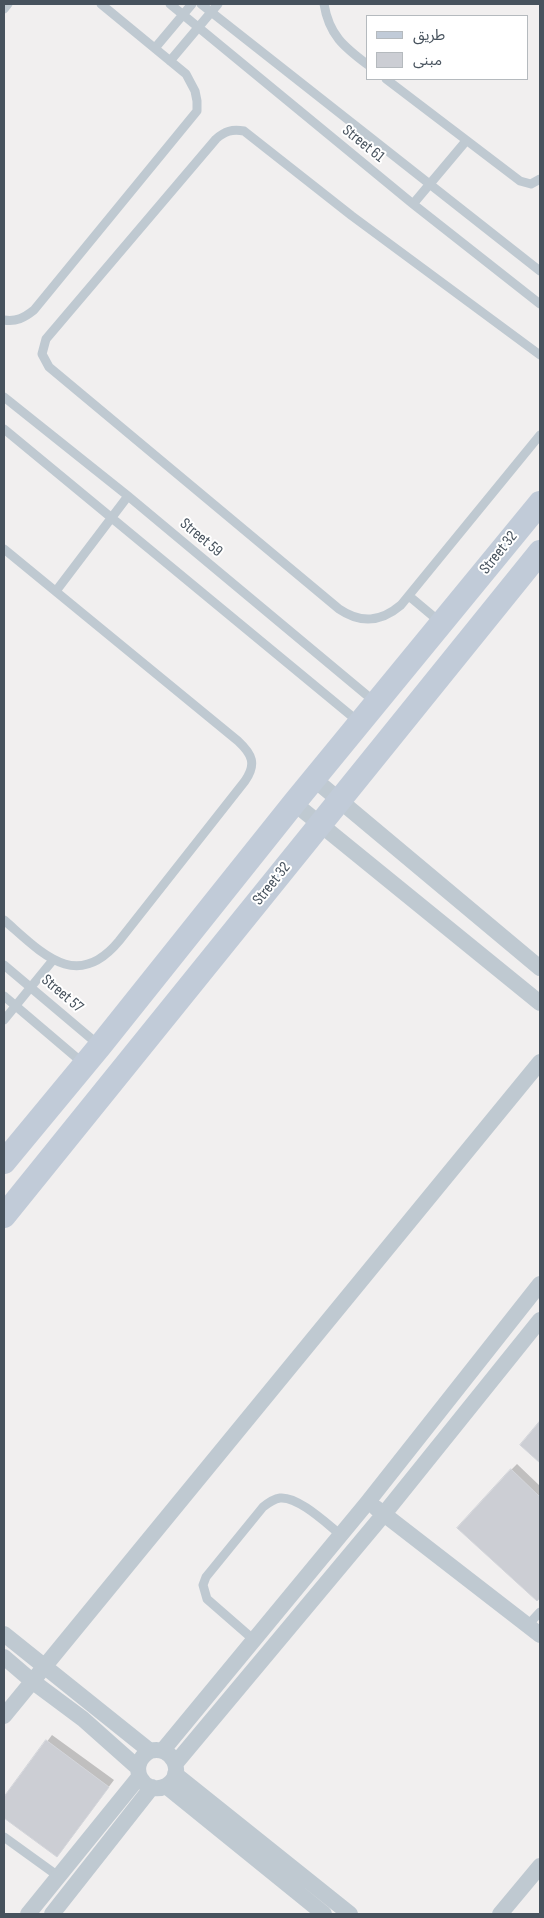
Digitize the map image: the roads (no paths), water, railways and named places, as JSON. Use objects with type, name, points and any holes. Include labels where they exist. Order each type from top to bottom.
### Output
[{"type":"main road","name":"Street 32","points":[[4,1162],[100,1046],[294,803],[540,503]]},
{"type":"main road","name":"Street 32","points":[[4,1216],[540,552]]},
{"type":"main road","points":[[100,1046],[125,1066]]},
{"type":"main road","points":[[85,1064],[110,1085]]},
{"type":"street","points":[[314,779],[540,968]]},
{"type":"street","points":[[294,803],[540,1003]]},
{"type":"street","points":[[4,1716],[540,1062]]},
{"type":"street","points":[[350,1914],[157,1776],[139,1760],[143,1754],[156,1750],[254,1640],[368,1503],[540,1284]]},
{"type":"street","points":[[52,1914],[157,1776],[384,1514],[540,1320]]},
{"type":"street","points":[[368,1503],[534,1630]]},
{"type":"street","points":[[4,1634],[156,1750],[173,1758],[58,1876],[28,1914]]},
{"type":"street","points":[[4,1657],[32,1682],[157,1776],[324,1914]]},
{"type":"street","points":[[500,1914],[540,1866]]},
{"type":"lane","points":[[4,9],[8,4]]},
{"type":"lane","points":[[4,320],[12,321],[24,318],[34,310],[196,111],[197,101],[191,82],[186,74],[101,4]]},
{"type":"lane","name":"Street 61","points":[[170,4],[413,204],[540,304]]},
{"type":"lane","points":[[155,48],[192,4]]},
{"type":"lane","name":"Street 61","points":[[201,4],[540,271]]},
{"type":"lane","points":[[170,61],[218,4]]},
{"type":"lane","points":[[324,4],[328,20],[335,35],[344,47],[366,64]]},
{"type":"lane","points":[[387,80],[520,181],[531,184],[540,179]]},
{"type":"lane","points":[[540,355],[352,216],[244,131],[234,130],[224,132],[216,139],[46,339],[42,354],[49,367],[339,609],[349,616],[360,619],[382,618],[392,613],[409,596],[540,435]]},
{"type":"lane","points":[[413,204],[466,141]]},
{"type":"lane","name":"Street 59","points":[[4,397],[128,496],[377,704]]},
{"type":"lane","points":[[4,428],[361,723]]},
{"type":"lane","points":[[56,591],[128,496]]},
{"type":"lane","points":[[4,549],[238,741],[251,755],[252,764],[251,773],[245,781],[111,951],[101,959],[90,964],[78,966],[65,965],[53,960],[4,920]]},
{"type":"lane","points":[[409,596],[442,624]]},
{"type":"lane","points":[[4,1020],[53,960]]},
{"type":"lane","name":"Street 57","points":[[4,965],[100,1046]]},
{"type":"lane","points":[[4,996],[85,1064]]},
{"type":"lane","points":[[254,1640],[207,1599],[203,1585],[206,1577],[263,1507],[271,1501],[281,1498],[292,1500],[301,1504],[341,1535]]},
{"type":"lane","points":[[534,1630],[540,1612]]},
{"type":"lane","points":[[4,1837],[58,1876]]}]
